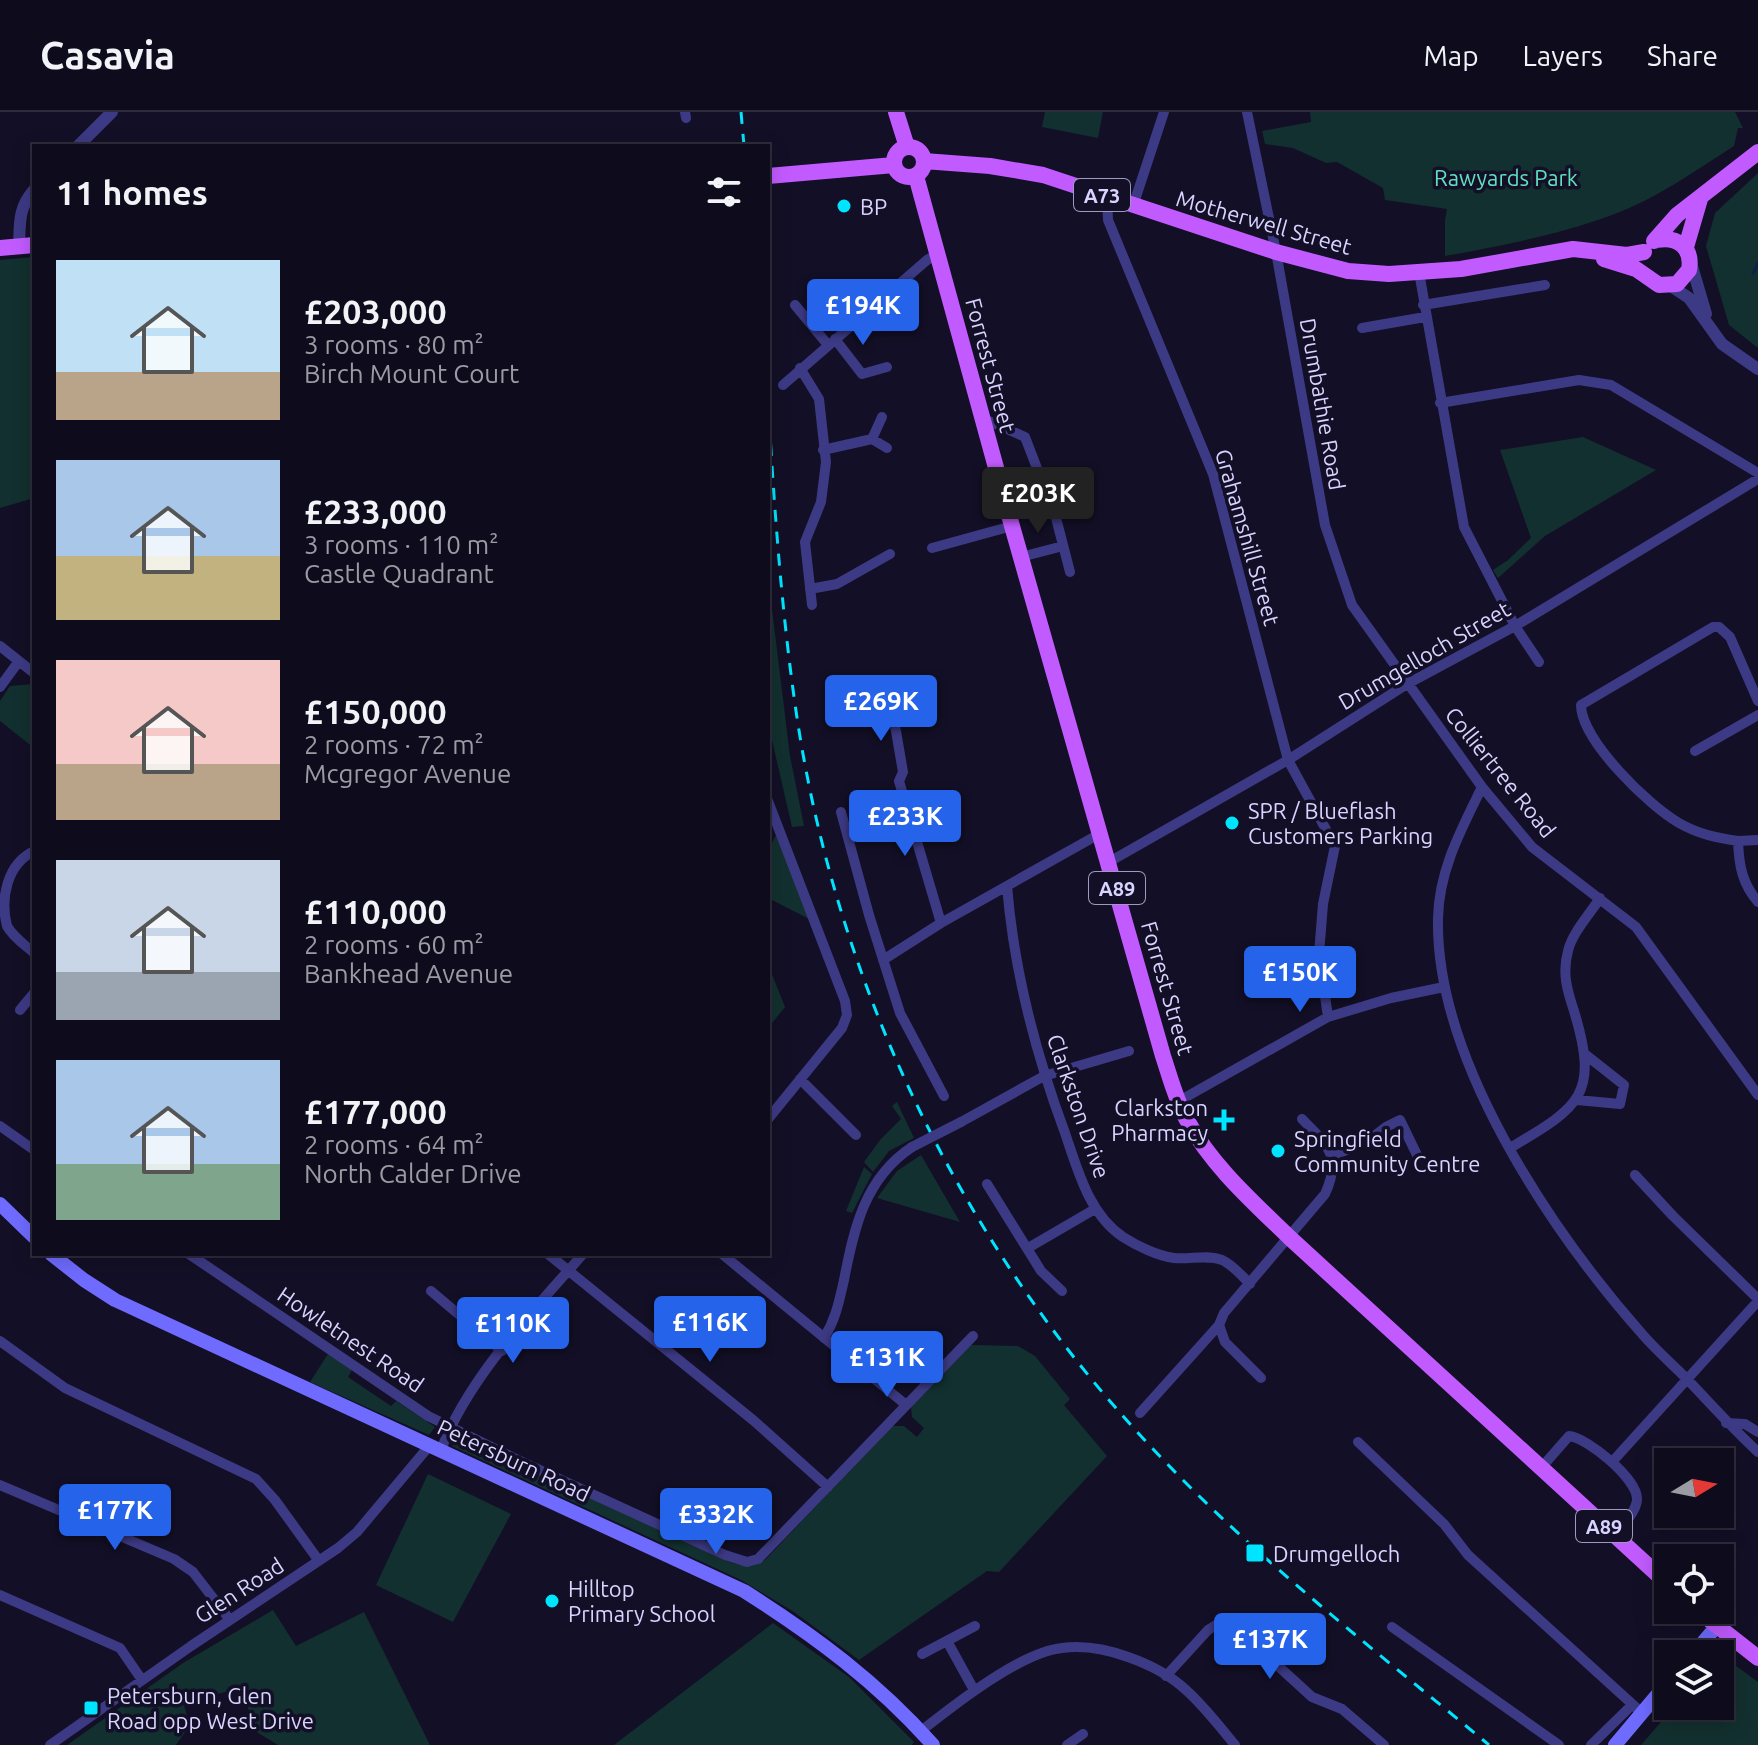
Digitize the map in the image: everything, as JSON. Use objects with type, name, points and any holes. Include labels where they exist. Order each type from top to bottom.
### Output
[{"type":"main road","points":[[896,112],[907,147]]},
{"type":"main road","points":[[907,147],[916,149],[920,168],[910,177],[900,174],[894,165],[896,155],[907,147]]},
{"type":"main road","points":[[1645,274],[1642,265],[1644,252],[1677,215],[1758,152]]},
{"type":"main road","points":[[776,175],[894,165]]},
{"type":"main road","name":"Motherwell Street","points":[[920,168],[1026,171],[1276,252],[1348,271],[1376,274],[1461,269],[1573,249],[1627,255],[1644,252]]},
{"type":"main road","name":"Forrest Street","points":[[920,168],[938,254],[1012,526],[1163,1056],[1187,1120],[1204,1146],[1242,1191],[1290,1238],[1654,1571]]},
{"type":"main road","points":[[1671,286],[1683,281],[1691,222],[1700,199]]},
{"type":"main road","points":[[1657,240],[1671,238],[1688,255]]},
{"type":"main road","points":[[0,248],[27,245]]},
{"type":"main road","name":"A73","points":[[1573,249],[1645,274],[1659,285],[1671,286]]},
{"type":"main road","points":[[0,1204],[32,1235]]},
{"type":"main road","name":"Petersburn Road","points":[[54,1256],[115,1300],[744,1591],[823,1643],[872,1684],[933,1745]]},
{"type":"main road","points":[[1713,1624],[1758,1658]]},
{"type":"main road","points":[[1705,1640],[1716,1627]]},
{"type":"main road","points":[[1716,1627],[1731,1648],[1758,1670]]},
{"type":"main road","points":[[1615,1745],[1636,1708],[1654,1693]]},
{"type":"street","points":[[80,144],[112,112]]},
{"type":"street","points":[[1133,206],[1164,112]]},
{"type":"street","name":"Drumbathie Road","points":[[1247,112],[1276,252],[1325,525],[1352,605],[1407,684]]},
{"type":"street","points":[[27,245],[19,215],[32,192]]},
{"type":"street","name":"Grahamshill Street","points":[[1107,197],[1108,220],[1213,474],[1288,760],[1335,846],[1323,904],[1319,954],[1328,1017]]},
{"type":"street","points":[[783,385],[927,260],[938,254]]},
{"type":"street","points":[[1688,255],[1715,335]]},
{"type":"street","points":[[1419,272],[1464,527],[1515,626],[1539,662]]},
{"type":"street","points":[[1362,328],[1545,285]]},
{"type":"street","points":[[1671,286],[1689,298],[1722,344],[1758,369]]},
{"type":"street","points":[[795,305],[862,374],[887,367]]},
{"type":"street","points":[[800,368],[819,399],[826,462],[821,502],[805,542],[812,605]]},
{"type":"street","points":[[1440,403],[1579,380],[1595,381],[1611,385],[1758,476]]},
{"type":"street","points":[[872,439],[882,417]]},
{"type":"street","points":[[982,418],[1025,437],[1045,489]]},
{"type":"street","points":[[823,450],[872,439],[887,448]]},
{"type":"street","name":"Drumgelloch Street","points":[[1109,862],[1288,760],[1407,684],[1515,626],[1758,476]]},
{"type":"street","points":[[1056,518],[1070,572]]},
{"type":"street","points":[[932,548],[1012,526]]},
{"type":"street","points":[[1021,557],[1063,546]]},
{"type":"street","points":[[810,589],[837,584],[890,554]]},
{"type":"street","points":[[1758,701],[1730,637],[1719,627],[1706,630],[1581,705],[1587,728],[1614,764],[1675,821],[1718,838],[1758,840]]},
{"type":"street","points":[[0,646],[32,671]]},
{"type":"street","points":[[0,687],[19,661]]},
{"type":"street","name":"Colliertree Road","points":[[1407,684],[1482,787],[1532,847],[1636,927],[1758,1095]]},
{"type":"street","points":[[892,708],[903,772],[899,781],[941,923]]},
{"type":"street","points":[[1695,751],[1758,715]]},
{"type":"street","points":[[1482,787],[1451,850],[1438,916],[1444,987],[1461,1048],[1524,1173],[1577,1253],[1643,1336],[1758,1452]]},
{"type":"street","points":[[770,806],[847,1015],[842,1028],[770,1116]]},
{"type":"street","points":[[841,812],[900,1013],[944,1096]]},
{"type":"street","points":[[883,960],[941,923],[1101,833]]},
{"type":"street","points":[[1738,841],[1739,867],[1746,885],[1758,902]]},
{"type":"street","points":[[32,853],[12,868],[3,896],[7,925],[13,935],[32,951]]},
{"type":"street","name":"Clarkston Drive","points":[[1007,886],[1011,938],[1021,991],[1044,1076],[1081,1180],[1095,1209],[1122,1236],[1152,1251],[1172,1258],[1221,1260],[1250,1284]]},
{"type":"street","points":[[1510,1148],[1553,1122],[1577,1100],[1586,1055],[1564,979],[1568,948],[1600,898]]},
{"type":"street","points":[[1179,1101],[1328,1017],[1391,998],[1444,987]]},
{"type":"street","points":[[20,1010],[32,995]]},
{"type":"street","points":[[824,1338],[836,1318],[854,1229],[865,1200],[891,1163],[912,1147],[1044,1076],[1129,1051]]},
{"type":"street","points":[[1577,1100],[1620,1104],[1624,1085],[1586,1055]]},
{"type":"street","points":[[800,1079],[856,1135]]},
{"type":"street","points":[[1140,1413],[1219,1325],[1224,1313],[1325,1194],[1334,1171],[1333,1156],[1325,1142],[1302,1119]]},
{"type":"street","points":[[1333,1156],[1369,1140],[1400,1120],[1418,1157]]},
{"type":"street","points":[[0,1126],[32,1148]]},
{"type":"street","points":[[1612,1462],[1758,1300],[1635,1175]]},
{"type":"street","points":[[987,1184],[1041,1271],[1062,1291]]},
{"type":"street","points":[[1028,1248],[1095,1209]]},
{"type":"street","name":"Howletnest Road","points":[[192,1256],[428,1416],[725,1555],[747,1562],[758,1559],[828,1487]]},
{"type":"street","points":[[550,1256],[753,1420],[828,1487],[973,1336]]},
{"type":"street","name":"Glen Road","points":[[50,1745],[357,1532],[435,1447],[502,1351],[581,1256]]},
{"type":"street","points":[[724,1256],[905,1404]]},
{"type":"street","points":[[431,1291],[502,1351]]},
{"type":"street","points":[[1219,1325],[1225,1342],[1261,1378]]},
{"type":"street","points":[[0,1341],[65,1388],[256,1479],[319,1561]]},
{"type":"street","points":[[1726,1423],[1745,1424],[1758,1432]]},
{"type":"street","points":[[1541,1468],[1569,1436],[1580,1437],[1612,1462],[1637,1493],[1638,1503],[1616,1537]]},
{"type":"street","points":[[1358,1442],[1444,1524],[1468,1555],[1636,1708],[1591,1745]]},
{"type":"street","points":[[0,1485],[174,1559],[193,1572],[230,1620]]},
{"type":"street","points":[[0,1595],[120,1648],[142,1680]]},
{"type":"street","points":[[1166,1676],[1208,1630],[1224,1620],[1312,1697],[1342,1709],[1384,1745]]},
{"type":"street","points":[[922,1654],[975,1626]]},
{"type":"street","points":[[1392,1627],[1559,1745]]},
{"type":"street","points":[[947,1641],[974,1690]]},
{"type":"street","points":[[921,1731],[974,1690],[1029,1659],[1059,1648],[1105,1649],[1142,1662],[1186,1690],[1235,1745]]},
{"type":"street","points":[[1067,1745],[1083,1734]]},
{"type":"green space","points":[[1045,112],[1103,112],[1098,138],[1042,127]]},
{"type":"green space","name":"Rawyards Park","points":[[1310,112],[1735,112],[1743,128],[1738,128],[1734,146],[1675,184],[1628,208],[1550,234],[1445,256],[1447,209],[1385,200],[1383,188],[1337,162],[1326,163],[1293,148],[1265,144],[1262,131],[1311,122]]},
{"type":"green space","points":[[1758,173],[1758,348],[1729,325],[1706,246],[1715,213]]},
{"type":"green space","points":[[32,257],[32,499],[0,508],[0,260]]},
{"type":"green space","points":[[1583,437],[1656,470],[1545,536],[1498,578],[1493,570],[1531,538],[1500,450]]},
{"type":"green space","points":[[770,592],[790,756],[804,826],[792,827],[770,732]]},
{"type":"green space","points":[[32,684],[32,746],[0,721],[0,701],[10,686]]},
{"type":"green space","points":[[778,831],[813,921],[770,899],[770,847]]},
{"type":"green space","points":[[770,969],[785,1007],[770,1026]]},
{"type":"green space","points":[[897,1102],[914,1138],[889,1151],[873,1172],[864,1162],[901,1119],[892,1106]]},
{"type":"green space","points":[[921,1155],[960,1222],[877,1198],[897,1171]]},
{"type":"green space","points":[[864,1167],[872,1174],[852,1213],[846,1211]]},
{"type":"green space","points":[[971,1345],[1018,1346],[1035,1356],[1070,1399],[1064,1405],[1107,1456],[999,1572],[987,1571],[859,1660],[794,1612],[741,1580],[452,1446],[457,1437],[729,1562],[753,1565],[766,1559],[892,1426],[904,1426],[917,1437],[924,1428],[912,1417],[911,1407]]},
{"type":"green space","points":[[328,1354],[352,1370],[348,1377],[391,1406],[396,1401],[435,1427],[429,1435],[310,1382]]},
{"type":"green space","points":[[428,1474],[511,1514],[453,1622],[376,1585]]},
{"type":"green space","points":[[273,1610],[296,1646],[364,1612],[430,1745],[278,1745],[255,1731],[242,1688],[183,1702],[190,1725],[176,1745],[67,1745],[183,1663]]},
{"type":"green space","points":[[773,1623],[849,1677],[914,1742],[912,1745],[614,1745]]},
{"type":"green space","points":[[1734,1664],[1758,1682],[1758,1745],[1641,1745],[1663,1720],[1734,1720]]},
{"type":"waterway","points":[[1753,274],[1758,263]]},
{"type":"railway","points":[[741,112],[744,144]]},
{"type":"railway","points":[[770,429],[786,633],[796,711],[815,813],[842,914],[876,1012],[918,1107],[967,1199],[1022,1287],[1084,1371],[1153,1449],[1274,1566],[1489,1745]]},
{"type":"place","name":"BP","points":[[844,206]]},
{"type":"place","name":"SPR / Blueflash Customers Parking","points":[[1232,823]]},
{"type":"place","name":"Clarkston Pharmacy","points":[[1224,1120]]},
{"type":"place","name":"Springfield Community Centre","points":[[1278,1151]]},
{"type":"place","name":"Drumgelloch","points":[[1255,1553]]},
{"type":"place","name":"Hilltop Primary School","points":[[552,1601]]},
{"type":"place","name":"Petersburn, Glen Road opp West Drive","points":[[91,1708]]}]
